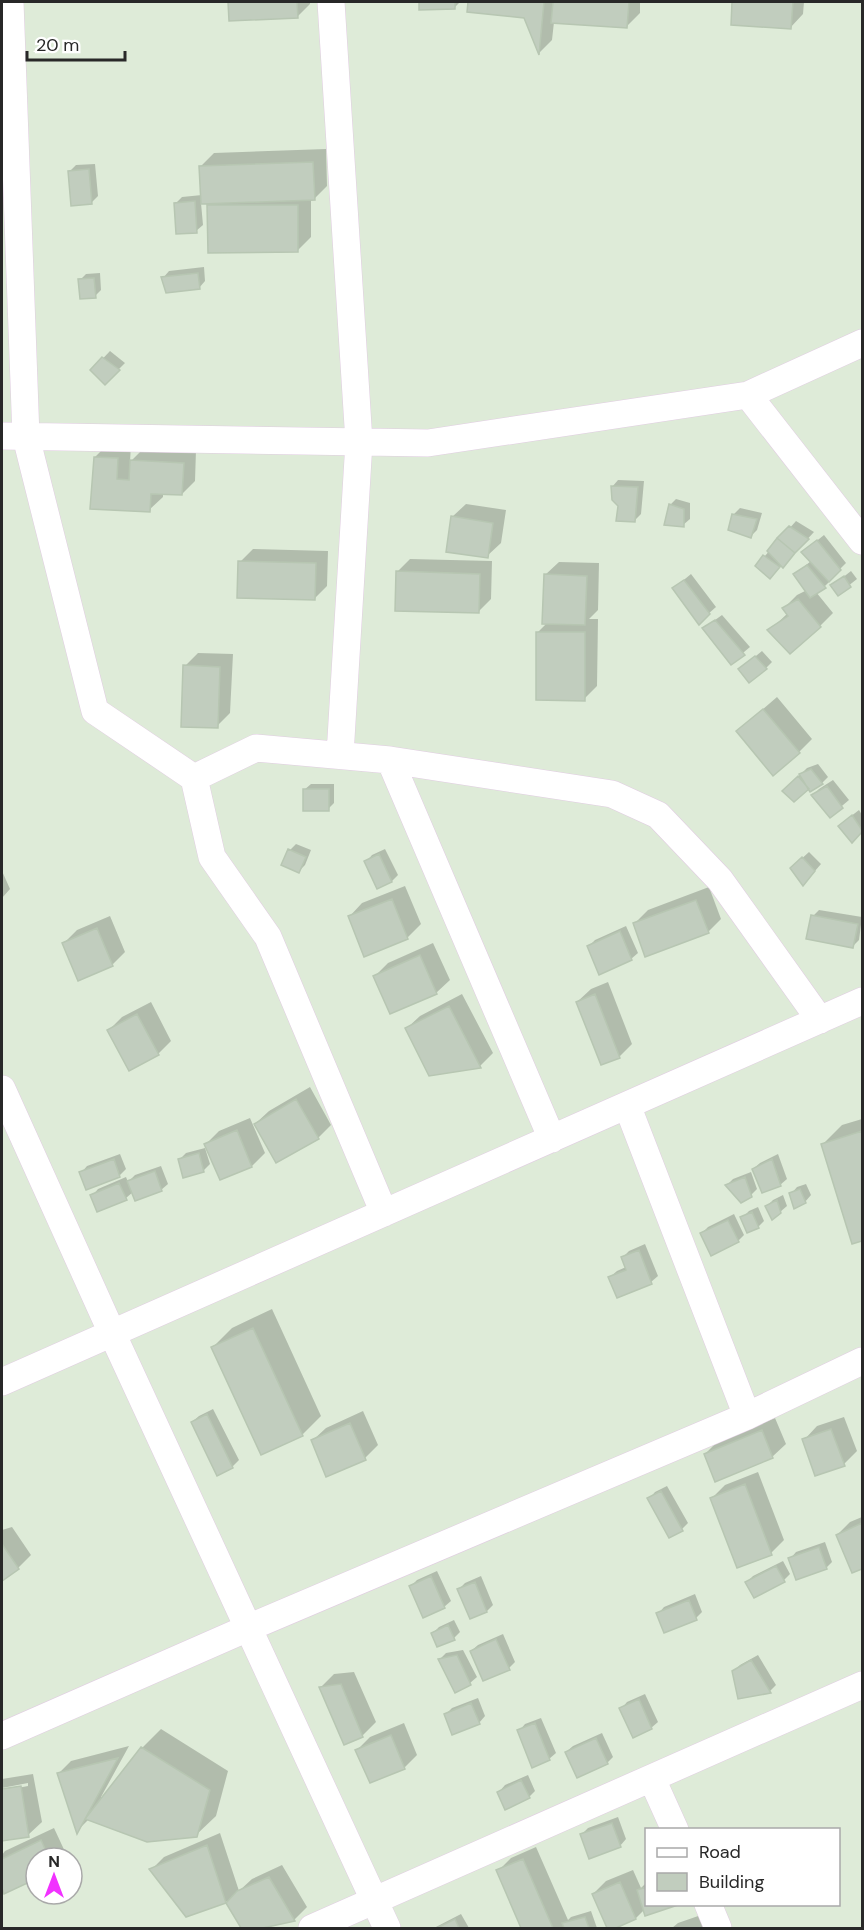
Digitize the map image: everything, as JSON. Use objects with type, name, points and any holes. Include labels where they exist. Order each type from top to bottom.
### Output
[{"type":"street","points":[[10,2],[7,100],[14,436],[94,711],[194,778],[212,857],[268,937],[384,1213]]},
{"type":"street","points":[[331,2],[359,442],[340,755]]},
{"type":"street","points":[[14,436],[428,443],[748,395],[862,343]]},
{"type":"street","points":[[748,395],[862,541]]},
{"type":"street","points":[[194,778],[256,748],[390,760],[612,794],[658,815],[720,880],[820,1020]]},
{"type":"street","points":[[390,760],[552,1138]]},
{"type":"street","points":[[2,1382],[862,1001]]},
{"type":"street","points":[[2,1089],[112,1334],[387,1929]]},
{"type":"street","points":[[627,1105],[747,1416]]},
{"type":"street","points":[[2,1736],[248,1628],[747,1416],[862,1361]]},
{"type":"street","points":[[312,1929],[862,1685]]},
{"type":"street","points":[[652,1779],[674,1828]]},
{"type":"street","points":[[708,1906],[718,1929]]},
{"type":"building","points":[[228,2],[297,2],[298,18],[229,21]]},
{"type":"building","points":[[419,2],[455,2],[455,9],[419,10]]},
{"type":"building","points":[[468,2],[544,2],[539,55],[524,18],[467,12]]},
{"type":"building","points":[[553,2],[629,2],[627,28],[551,23]]},
{"type":"building","points":[[732,2],[793,2],[791,29],[731,25]]},
{"type":"building","points":[[313,162],[315,200],[201,204],[199,166]]},
{"type":"building","points":[[89,169],[92,204],[71,206],[68,171]]},
{"type":"building","points":[[195,201],[197,233],[176,234],[174,203]]},
{"type":"building","points":[[207,205],[298,205],[298,252],[208,253]]},
{"type":"building","points":[[198,273],[200,289],[166,293],[161,277]]},
{"type":"building","points":[[94,278],[96,298],[80,299],[78,279]]},
{"type":"building","points":[[102,357],[120,370],[105,385],[90,370]]},
{"type":"building","points":[[94,457],[118,458],[117,479],[129,480],[130,460],[184,463],[182,495],[151,494],[150,512],[90,509]]},
{"type":"building","points":[[611,486],[638,487],[635,522],[616,521],[618,506],[612,500]]},
{"type":"building","points":[[669,504],[684,509],[684,527],[664,525]]},
{"type":"building","points":[[732,514],[757,519],[751,538],[728,530]]},
{"type":"building","points":[[451,516],[493,523],[488,558],[446,552]]},
{"type":"building","points":[[789,526],[809,539],[795,553],[777,538]]},
{"type":"building","points":[[777,538],[795,553],[783,568],[767,551]]},
{"type":"building","points":[[817,540],[841,570],[829,582],[801,552]]},
{"type":"building","points":[[763,555],[780,567],[770,579],[755,566]]},
{"type":"building","points":[[238,561],[316,563],[315,600],[237,598]]},
{"type":"building","points":[[807,565],[826,588],[810,598],[793,574]]},
{"type":"building","points":[[396,571],[480,574],[479,613],[395,611]]},
{"type":"building","points":[[544,574],[587,576],[585,625],[542,624]]},
{"type":"building","points":[[844,576],[851,587],[838,596],[830,585]]},
{"type":"building","points":[[684,580],[710,614],[699,625],[672,588]]},
{"type":"building","points":[[798,599],[821,627],[790,654],[767,630],[788,616],[782,608]]},
{"type":"building","points":[[715,620],[745,655],[731,665],[702,628]]},
{"type":"building","points":[[536,632],[585,632],[585,701],[536,700]]},
{"type":"building","points":[[755,656],[767,669],[749,683],[738,669]]},
{"type":"building","points":[[183,665],[220,667],[218,728],[181,727]]},
{"type":"building","points":[[763,709],[800,753],[773,776],[736,731]]},
{"type":"building","points":[[811,769],[823,784],[810,792],[799,774]]},
{"type":"building","points":[[798,776],[809,789],[794,802],[782,791]]},
{"type":"building","points":[[827,786],[843,808],[830,818],[811,795]]},
{"type":"building","points":[[303,789],[329,789],[329,811],[303,811]]},
{"type":"building","points":[[852,815],[862,832],[852,843],[838,826]]},
{"type":"building","points":[[288,849],[306,857],[299,873],[281,865]]},
{"type":"building","points":[[379,854],[392,882],[377,889],[364,861]]},
{"type":"building","points":[[802,857],[815,871],[803,886],[790,868]]},
{"type":"building","points":[[392,899],[408,939],[364,957],[348,916]]},
{"type":"building","points":[[696,900],[709,933],[645,957],[633,923]]},
{"type":"building","points":[[811,915],[858,924],[853,948],[806,939]]},
{"type":"building","points":[[97,928],[113,966],[78,981],[62,943]]},
{"type":"building","points":[[620,931],[632,960],[599,975],[587,946]]},
{"type":"building","points":[[420,955],[437,994],[390,1014],[373,976]]},
{"type":"building","points":[[595,994],[620,1058],[601,1065],[576,1002]]},
{"type":"building","points":[[449,1006],[481,1068],[429,1076],[405,1028]]},
{"type":"building","points":[[137,1014],[159,1055],[129,1071],[107,1030]]},
{"type":"building","points":[[296,1099],[319,1139],[276,1163],[254,1124]]},
{"type":"building","points":[[237,1130],[252,1167],[220,1180],[204,1144]]},
{"type":"building","points":[[862,1131],[862,1241],[852,1244],[821,1144]]},
{"type":"building","points":[[199,1153],[204,1172],[183,1178],[178,1159]]},
{"type":"building","points":[[114,1159],[120,1177],[86,1190],[79,1172]]},
{"type":"building","points":[[772,1159],[781,1186],[762,1193],[752,1169]]},
{"type":"building","points":[[155,1171],[162,1191],[135,1201],[127,1181]]},
{"type":"building","points":[[745,1177],[752,1197],[741,1203],[725,1185]]},
{"type":"building","points":[[119,1183],[127,1200],[97,1212],[90,1195]]},
{"type":"building","points":[[800,1189],[806,1203],[794,1209],[789,1193]]},
{"type":"building","points":[[777,1200],[781,1213],[772,1220],[765,1206]]},
{"type":"building","points":[[752,1212],[759,1228],[747,1233],[740,1217]]},
{"type":"building","points":[[728,1220],[739,1242],[711,1256],[700,1233]]},
{"type":"building","points":[[639,1250],[652,1284],[617,1298],[608,1277],[626,1270],[621,1257]]},
{"type":"building","points":[[253,1328],[303,1436],[261,1455],[211,1347]]},
{"type":"building","points":[[207,1414],[233,1468],[217,1476],[191,1422]]},
{"type":"building","points":[[350,1423],[366,1460],[326,1477],[311,1440]]},
{"type":"building","points":[[831,1429],[845,1466],[815,1476],[802,1439]]},
{"type":"building","points":[[762,1430],[773,1458],[715,1482],[704,1454]]},
{"type":"building","points":[[745,1484],[772,1555],[737,1568],[710,1498]]},
{"type":"building","points":[[661,1491],[683,1531],[669,1538],[647,1498]]},
{"type":"building","points":[[862,1523],[862,1569],[852,1573],[836,1535]]},
{"type":"building","points":[[2,1544],[19,1569],[2,1581]]},
{"type":"building","points":[[819,1547],[827,1569],[796,1580],[788,1558]]},
{"type":"building","points":[[776,1566],[785,1582],[754,1598],[745,1582]]},
{"type":"building","points":[[431,1576],[445,1608],[423,1618],[409,1586]]},
{"type":"building","points":[[475,1582],[487,1612],[470,1619],[457,1589]]},
{"type":"building","points":[[689,1600],[697,1620],[664,1633],[656,1613]]},
{"type":"building","points":[[448,1625],[455,1640],[437,1647],[431,1633]]},
{"type":"building","points":[[496,1639],[510,1670],[483,1681],[470,1651]]},
{"type":"building","points":[[457,1655],[471,1685],[455,1693],[438,1659]]},
{"type":"building","points":[[751,1660],[771,1693],[738,1699],[732,1671]]},
{"type":"building","points":[[341,1684],[363,1737],[344,1745],[319,1687]]},
{"type":"building","points":[[639,1699],[652,1729],[633,1738],[619,1708]]},
{"type":"building","points":[[471,1703],[480,1724],[452,1735],[444,1714]]},
{"type":"building","points":[[535,1723],[550,1760],[532,1768],[517,1730]]},
{"type":"building","points":[[391,1735],[405,1769],[370,1783],[355,1750]]},
{"type":"building","points":[[596,1738],[608,1764],[577,1778],[565,1752]]},
{"type":"building","points":[[141,1747],[210,1790],[197,1837],[147,1842],[85,1819]]},
{"type":"building","points":[[118,1758],[85,1819],[77,1834],[57,1773]]},
{"type":"building","points":[[521,1780],[530,1798],[505,1810],[497,1792]]},
{"type":"building","points":[[21,1786],[29,1837],[2,1841],[2,1789]]},
{"type":"building","points":[[612,1823],[621,1847],[589,1859],[580,1834]]},
{"type":"building","points":[[41,1840],[44,1846],[29,1846]]},
{"type":"building","points":[[207,1845],[226,1903],[186,1917],[149,1869]]},
{"type":"building","points":[[24,1848],[24,1885],[4,1894],[2,1888],[2,1859]]},
{"type":"building","points":[[523,1859],[553,1928],[521,1928],[496,1870]]},
{"type":"building","points":[[269,1877],[295,1921],[263,1928],[241,1928],[226,1903],[237,1891]]},
{"type":"building","points":[[620,1882],[636,1919],[616,1928],[607,1928],[592,1894]]},
{"type":"building","points":[[645,1887],[645,1906],[675,1906],[645,1916],[637,1890]]},
{"type":"building","points":[[585,1917],[589,1928],[564,1928],[562,1923]]},
{"type":"building","points":[[455,1919],[459,1928],[437,1928]]}]
